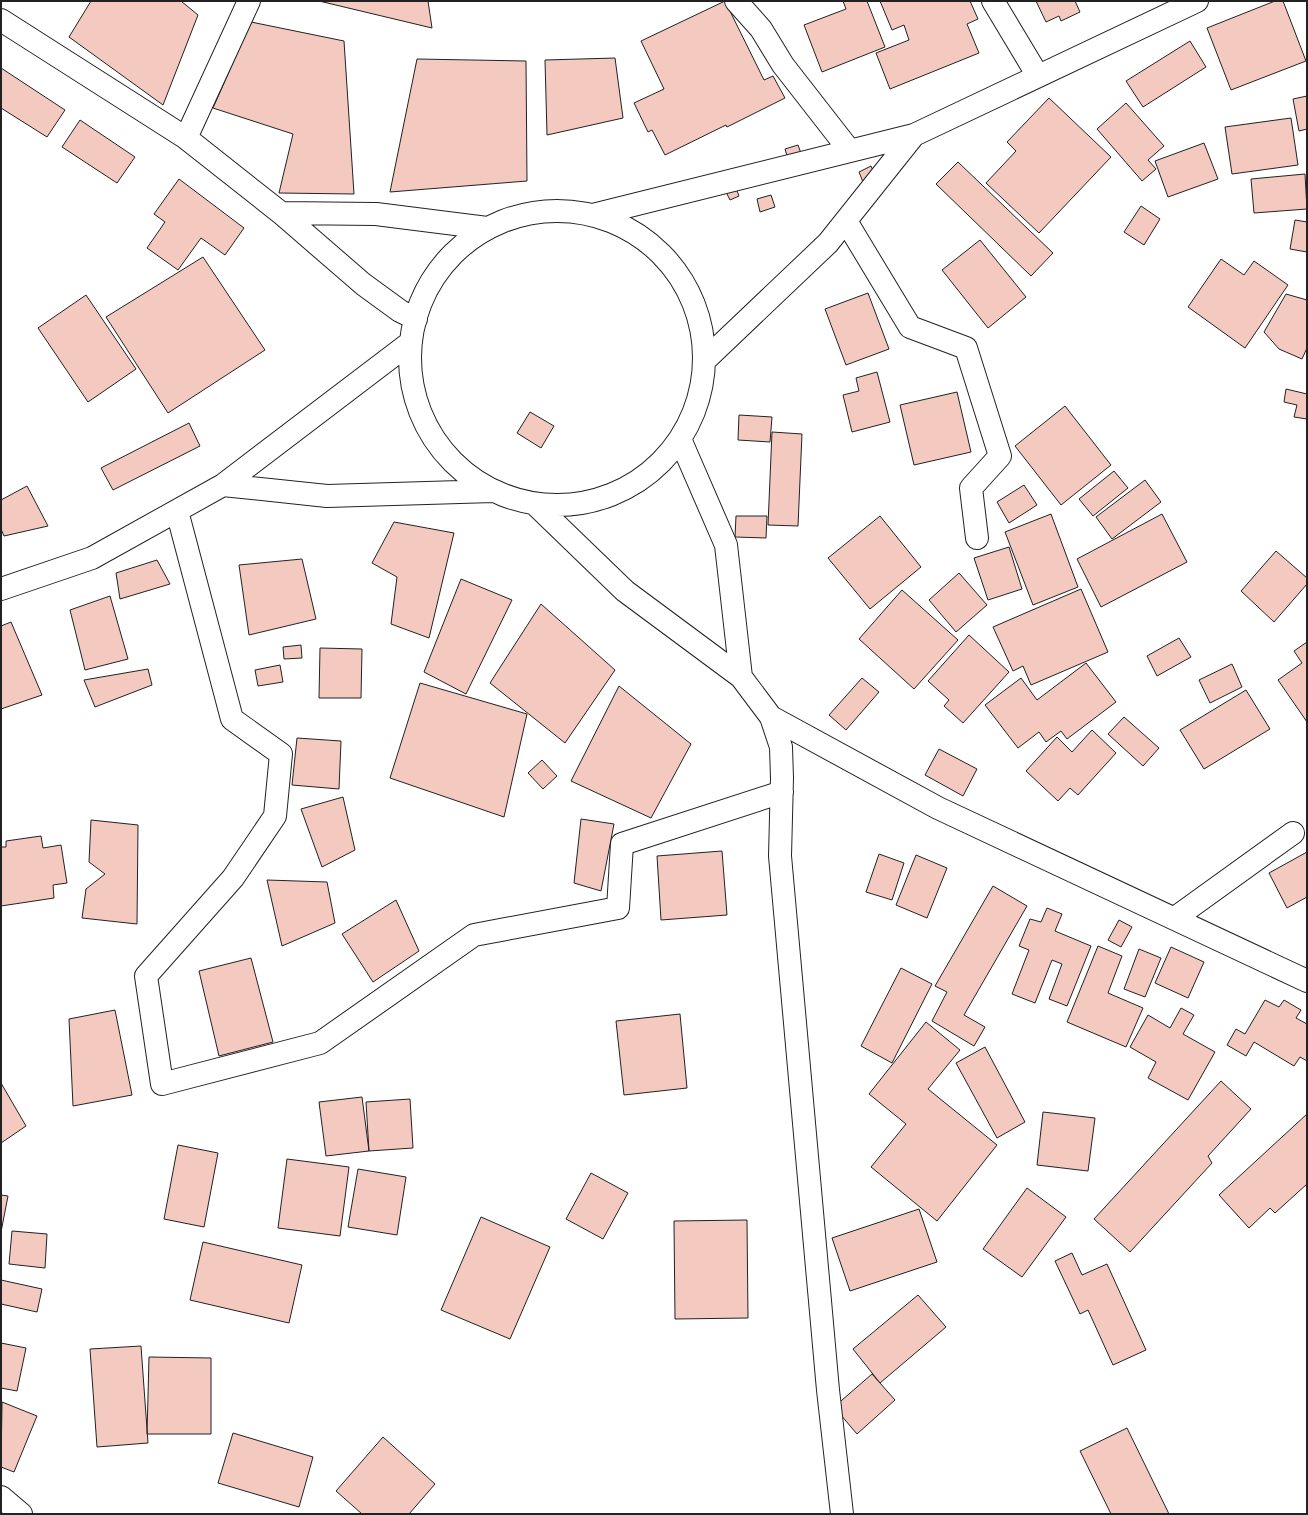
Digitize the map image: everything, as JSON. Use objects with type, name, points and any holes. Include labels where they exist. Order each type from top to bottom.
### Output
[{"type":"street","points":[[186,138],[249,1]]},
{"type":"street","points":[[736,1],[761,29],[783,65],[850,150]]},
{"type":"street","points":[[993,1],[1038,76]]},
{"type":"street","points":[[593,215],[914,135],[1197,1]]},
{"type":"street","points":[[1,20],[186,138],[281,213],[363,284],[400,311],[416,319]]},
{"type":"street","points":[[704,361],[828,243],[914,135]]},
{"type":"street","points":[[557,210],[593,215],[638,235],[674,268],[697,312],[704,361],[701,389],[693,415],[680,439],[663,461],[641,480],[617,493],[591,502],[563,506],[535,504],[493,490],[468,474],[446,454],[429,429],[417,402],[411,372],[411,342],[416,319],[426,291],[442,266],[462,245],[487,228],[521,215],[557,210]]},
{"type":"street","points":[[281,213],[376,214],[487,228]]},
{"type":"street","points":[[846,220],[910,327],[966,348],[1000,456],[971,488],[977,538]]},
{"type":"street","points":[[1,589],[92,558],[223,485],[411,342]]},
{"type":"street","points":[[680,439],[726,545],[741,677]]},
{"type":"street","points":[[223,485],[328,496],[493,490]]},
{"type":"street","points":[[535,504],[625,591],[741,677],[771,717],[781,747],[782,792],[780,856],[828,1390],[842,1514]]},
{"type":"street","points":[[176,511],[232,719],[281,754],[275,816],[233,878],[146,976],[162,1084],[320,1043],[474,935],[618,908],[622,844],[782,792]]},
{"type":"street","points":[[771,717],[938,808],[1307,981]]},
{"type":"street","points":[[1175,918],[1293,833]]},
{"type":"street","points":[[1,1497],[21,1514]]},
{"type":"building","points":[[91,1],[181,1],[198,15],[163,105],[69,37]]},
{"type":"building","points":[[319,1],[428,1],[432,28]]},
{"type":"building","points":[[725,1],[764,80],[773,76],[785,98],[727,127],[726,125],[665,155],[652,130],[648,132],[634,103],[664,89],[641,41]]},
{"type":"building","points":[[843,1],[867,1],[885,47],[822,72],[804,25],[846,9]]},
{"type":"building","points":[[880,1],[970,1],[978,19],[967,24],[979,53],[890,89],[876,53],[909,40],[904,25],[892,30]]},
{"type":"building","points":[[1036,1],[1075,1],[1080,12],[1061,21],[1059,16],[1046,22]]},
{"type":"building","points":[[1275,1],[1283,1],[1306,61],[1231,90],[1207,28]]},
{"type":"building","points":[[251,22],[344,41],[354,194],[279,193],[293,134],[213,108]]},
{"type":"building","points":[[1190,41],[1206,67],[1143,107],[1126,81]]},
{"type":"building","points":[[615,58],[623,118],[547,135],[545,60]]},
{"type":"building","points":[[417,59],[526,61],[527,181],[390,192]]},
{"type":"building","points":[[1,68],[65,110],[47,137],[1,108]]},
{"type":"building","points":[[1307,96],[1307,129],[1299,131],[1293,99]]},
{"type":"building","points":[[1049,98],[1111,157],[1039,233],[986,183],[1016,151],[1007,142]]},
{"type":"building","points":[[1126,103],[1164,146],[1148,160],[1156,169],[1142,181],[1097,129]]},
{"type":"building","points":[[1291,118],[1298,165],[1232,174],[1225,127]]},
{"type":"building","points":[[80,120],[135,157],[117,183],[62,147]]},
{"type":"building","points":[[1204,143],[1218,179],[1168,197],[1155,161]]},
{"type":"building","points":[[798,145],[802,156],[788,159],[785,149]]},
{"type":"building","points":[[958,162],[1053,253],[1031,276],[936,184]]},
{"type":"building","points":[[871,166],[876,177],[863,182],[859,172]]},
{"type":"building","points":[[1305,174],[1307,209],[1254,213],[1251,179]]},
{"type":"building","points":[[179,179],[244,228],[225,255],[201,238],[178,270],[147,248],[165,222],[154,214]]},
{"type":"building","points":[[736,188],[739,196],[730,200],[726,192]]},
{"type":"building","points":[[771,195],[775,207],[760,212],[757,199]]},
{"type":"building","points":[[1141,206],[1160,219],[1144,245],[1124,232]]},
{"type":"building","points":[[1295,220],[1307,222],[1307,252],[1290,249]]},
{"type":"building","points":[[980,240],[1026,297],[988,328],[942,270]]},
{"type":"building","points":[[203,257],[265,350],[168,413],[106,317]]},
{"type":"building","points":[[1221,259],[1244,275],[1254,261],[1288,285],[1245,348],[1188,307]]},
{"type":"building","points":[[868,293],[889,349],[846,365],[825,309]]},
{"type":"building","points":[[1286,294],[1307,300],[1307,348],[1302,359],[1279,349],[1264,332]]},
{"type":"building","points":[[86,295],[136,369],[88,402],[38,328]]},
{"type":"building","points":[[877,372],[890,422],[852,432],[843,395],[859,391],[856,378]]},
{"type":"building","points":[[1286,389],[1307,394],[1307,419],[1294,417],[1297,405],[1284,402]]},
{"type":"building","points":[[957,392],[971,452],[914,465],[900,405]]},
{"type":"building","points":[[1065,406],[1111,465],[1061,505],[1015,446]]},
{"type":"building","points":[[530,412],[554,426],[541,448],[517,433]]},
{"type":"building","points":[[739,415],[772,417],[770,442],[738,440]]},
{"type":"building","points":[[189,423],[200,446],[113,490],[101,468]]},
{"type":"building","points":[[772,432],[802,434],[798,526],[768,525]]},
{"type":"building","points":[[1114,471],[1128,488],[1093,516],[1079,499]]},
{"type":"building","points":[[1145,480],[1161,502],[1112,539],[1096,517]]},
{"type":"building","points":[[1024,485],[1037,505],[1009,523],[997,502]]},
{"type":"building","points":[[27,486],[48,526],[4,536],[1,529],[1,500]]},
{"type":"building","points":[[1051,514],[1078,587],[1033,605],[1005,532]]},
{"type":"building","points":[[1162,514],[1187,562],[1101,607],[1077,559]]},
{"type":"building","points":[[736,516],[767,516],[766,538],[735,537]]},
{"type":"building","points":[[880,516],[921,567],[870,609],[828,558]]},
{"type":"building","points":[[394,522],[454,533],[429,638],[391,624],[397,577],[372,563]]},
{"type":"building","points":[[1009,547],[1022,589],[988,600],[974,558]]},
{"type":"building","points":[[1276,551],[1307,578],[1307,584],[1274,622],[1241,591]]},
{"type":"building","points":[[302,559],[316,619],[249,635],[239,565]]},
{"type":"building","points":[[157,560],[170,584],[120,599],[116,573]]},
{"type":"building","points":[[959,573],[987,605],[956,632],[929,600]]},
{"type":"building","points":[[461,579],[512,600],[466,694],[424,672]]},
{"type":"building","points":[[1081,589],[1108,652],[1031,685],[1023,666],[1013,671],[993,627]]},
{"type":"building","points":[[902,590],[958,640],[914,689],[859,639]]},
{"type":"building","points":[[110,596],[128,659],[85,670],[70,610]]},
{"type":"building","points":[[541,604],[615,670],[565,743],[490,683]]},
{"type":"building","points":[[11,622],[42,695],[1,709],[1,626]]},
{"type":"building","points":[[969,635],[1009,672],[963,723],[944,706],[949,700],[928,681]]},
{"type":"building","points":[[1179,638],[1191,657],[1157,676],[1147,656]]},
{"type":"building","points":[[1307,642],[1307,722],[1278,680],[1302,663],[1294,651]]},
{"type":"building","points":[[301,645],[302,658],[284,659],[283,647]]},
{"type":"building","points":[[320,648],[362,649],[361,698],[319,698]]},
{"type":"building","points":[[1086,663],[1116,702],[1067,739],[1061,731],[1046,742],[1039,732],[1018,748],[985,705],[1021,678],[1037,700]]},
{"type":"building","points":[[1232,664],[1242,687],[1210,703],[1199,680]]},
{"type":"building","points":[[280,665],[283,682],[258,686],[255,670]]},
{"type":"building","points":[[148,669],[152,685],[95,707],[84,680]]},
{"type":"building","points":[[862,678],[879,692],[846,730],[829,715]]},
{"type":"building","points":[[420,683],[527,714],[504,817],[390,778]]},
{"type":"building","points":[[619,686],[691,744],[651,818],[571,781]]},
{"type":"building","points":[[1246,690],[1270,729],[1204,769],[1180,730]]},
{"type":"building","points":[[1124,717],[1159,748],[1143,766],[1108,734]]},
{"type":"building","points":[[1092,730],[1116,753],[1078,795],[1070,788],[1058,801],[1026,771],[1057,737],[1072,752]]},
{"type":"building","points":[[297,738],[341,741],[339,789],[292,785]]},
{"type":"building","points":[[939,749],[977,769],[963,796],[925,775]]},
{"type":"building","points":[[542,760],[557,776],[543,789],[528,773]]},
{"type":"building","points":[[343,797],[355,850],[322,867],[301,809]]},
{"type":"building","points":[[581,819],[614,824],[601,891],[574,883]]},
{"type":"building","points":[[91,820],[138,825],[137,924],[82,918],[86,889],[105,874],[89,862]]},
{"type":"building","points":[[41,836],[43,848],[61,845],[67,883],[53,885],[54,898],[1,906],[1,847],[6,847],[6,841]]},
{"type":"building","points":[[722,851],[727,915],[661,920],[657,856]]},
{"type":"building","points":[[1307,852],[1307,897],[1287,908],[1269,873]]},
{"type":"building","points":[[879,854],[904,863],[892,900],[866,892]]},
{"type":"building","points":[[916,855],[947,868],[927,918],[896,905]]},
{"type":"building","points":[[267,880],[327,882],[335,923],[282,946]]},
{"type":"building","points":[[993,886],[1027,906],[964,1015],[985,1027],[974,1046],[932,1021],[947,992],[935,986]]},
{"type":"building","points":[[396,900],[419,951],[373,982],[342,934]]},
{"type":"building","points":[[1047,908],[1062,914],[1055,931],[1091,946],[1067,1006],[1049,999],[1062,964],[1052,960],[1035,1003],[1012,994],[1029,950],[1019,946],[1030,919],[1041,922]]},
{"type":"building","points":[[1119,920],[1132,927],[1121,947],[1108,940]]},
{"type":"building","points":[[1098,946],[1122,956],[1108,993],[1143,1008],[1126,1047],[1067,1022]]},
{"type":"building","points":[[1171,947],[1204,962],[1188,998],[1155,983]]},
{"type":"building","points":[[1139,949],[1161,958],[1145,997],[1124,989]]},
{"type":"building","points":[[251,958],[273,1042],[219,1056],[199,971]]},
{"type":"building","points":[[901,968],[932,984],[892,1063],[861,1046]]},
{"type":"building","points":[[1265,1000],[1279,1007],[1284,1000],[1301,1010],[1296,1018],[1307,1024],[1307,1061],[1300,1057],[1294,1066],[1254,1042],[1246,1056],[1227,1045],[1236,1029],[1245,1034]]},
{"type":"building","points":[[1181,1008],[1194,1015],[1183,1034],[1215,1052],[1188,1100],[1148,1078],[1156,1062],[1130,1047],[1148,1015],[1170,1028]]},
{"type":"building","points":[[115,1010],[132,1095],[73,1106],[69,1019]]},
{"type":"building","points":[[680,1014],[687,1088],[624,1095],[616,1021]]},
{"type":"building","points":[[926,1022],[960,1050],[928,1089],[997,1145],[937,1221],[871,1167],[906,1124],[869,1094]]},
{"type":"building","points":[[985,1047],[1025,1122],[997,1138],[956,1063]]},
{"type":"building","points":[[1221,1081],[1251,1109],[1208,1156],[1212,1163],[1130,1252],[1094,1219]]},
{"type":"building","points":[[1,1083],[26,1126],[1,1143]]},
{"type":"building","points":[[362,1097],[369,1151],[326,1156],[319,1102]]},
{"type":"building","points":[[410,1099],[413,1148],[369,1151],[366,1102]]},
{"type":"building","points":[[1043,1112],[1095,1118],[1088,1171],[1037,1165]]},
{"type":"building","points":[[1307,1114],[1307,1184],[1275,1213],[1270,1208],[1249,1228],[1219,1195]]},
{"type":"building","points":[[178,1145],[218,1153],[204,1227],[164,1219]]},
{"type":"building","points":[[287,1159],[349,1167],[340,1236],[278,1228]]},
{"type":"building","points":[[358,1169],[406,1177],[397,1235],[348,1227]]},
{"type":"building","points":[[591,1173],[628,1193],[603,1239],[566,1219]]},
{"type":"building","points":[[1027,1188],[1066,1217],[1022,1277],[983,1249]]},
{"type":"building","points":[[1,1195],[8,1196],[1,1232]]},
{"type":"building","points":[[919,1209],[937,1262],[850,1291],[832,1238]]},
{"type":"building","points":[[481,1217],[550,1247],[510,1339],[441,1310]]},
{"type":"building","points":[[747,1220],[748,1318],[675,1319],[674,1221]]},
{"type":"building","points":[[12,1231],[47,1234],[45,1268],[9,1264]]},
{"type":"building","points":[[203,1242],[302,1265],[289,1323],[190,1300]]},
{"type":"building","points":[[1072,1253],[1082,1275],[1107,1264],[1146,1350],[1113,1365],[1088,1310],[1080,1314],[1055,1261]]},
{"type":"building","points":[[1,1280],[42,1289],[37,1312],[1,1304]]},
{"type":"building","points":[[918,1295],[946,1327],[880,1383],[853,1349]]},
{"type":"building","points":[[1,1343],[26,1348],[17,1391],[1,1388]]},
{"type":"building","points":[[141,1346],[148,1443],[97,1447],[90,1349]]},
{"type":"building","points":[[149,1357],[211,1358],[211,1434],[147,1434]]},
{"type":"building","points":[[872,1374],[895,1400],[857,1434],[834,1407]]},
{"type":"building","points":[[2,1402],[37,1416],[14,1472],[1,1467]]},
{"type":"building","points":[[1127,1428],[1169,1514],[1111,1514],[1080,1451]]},
{"type":"building","points":[[233,1433],[313,1457],[299,1507],[218,1483]]},
{"type":"building","points":[[383,1437],[435,1484],[409,1514],[362,1514],[336,1491]]}]
